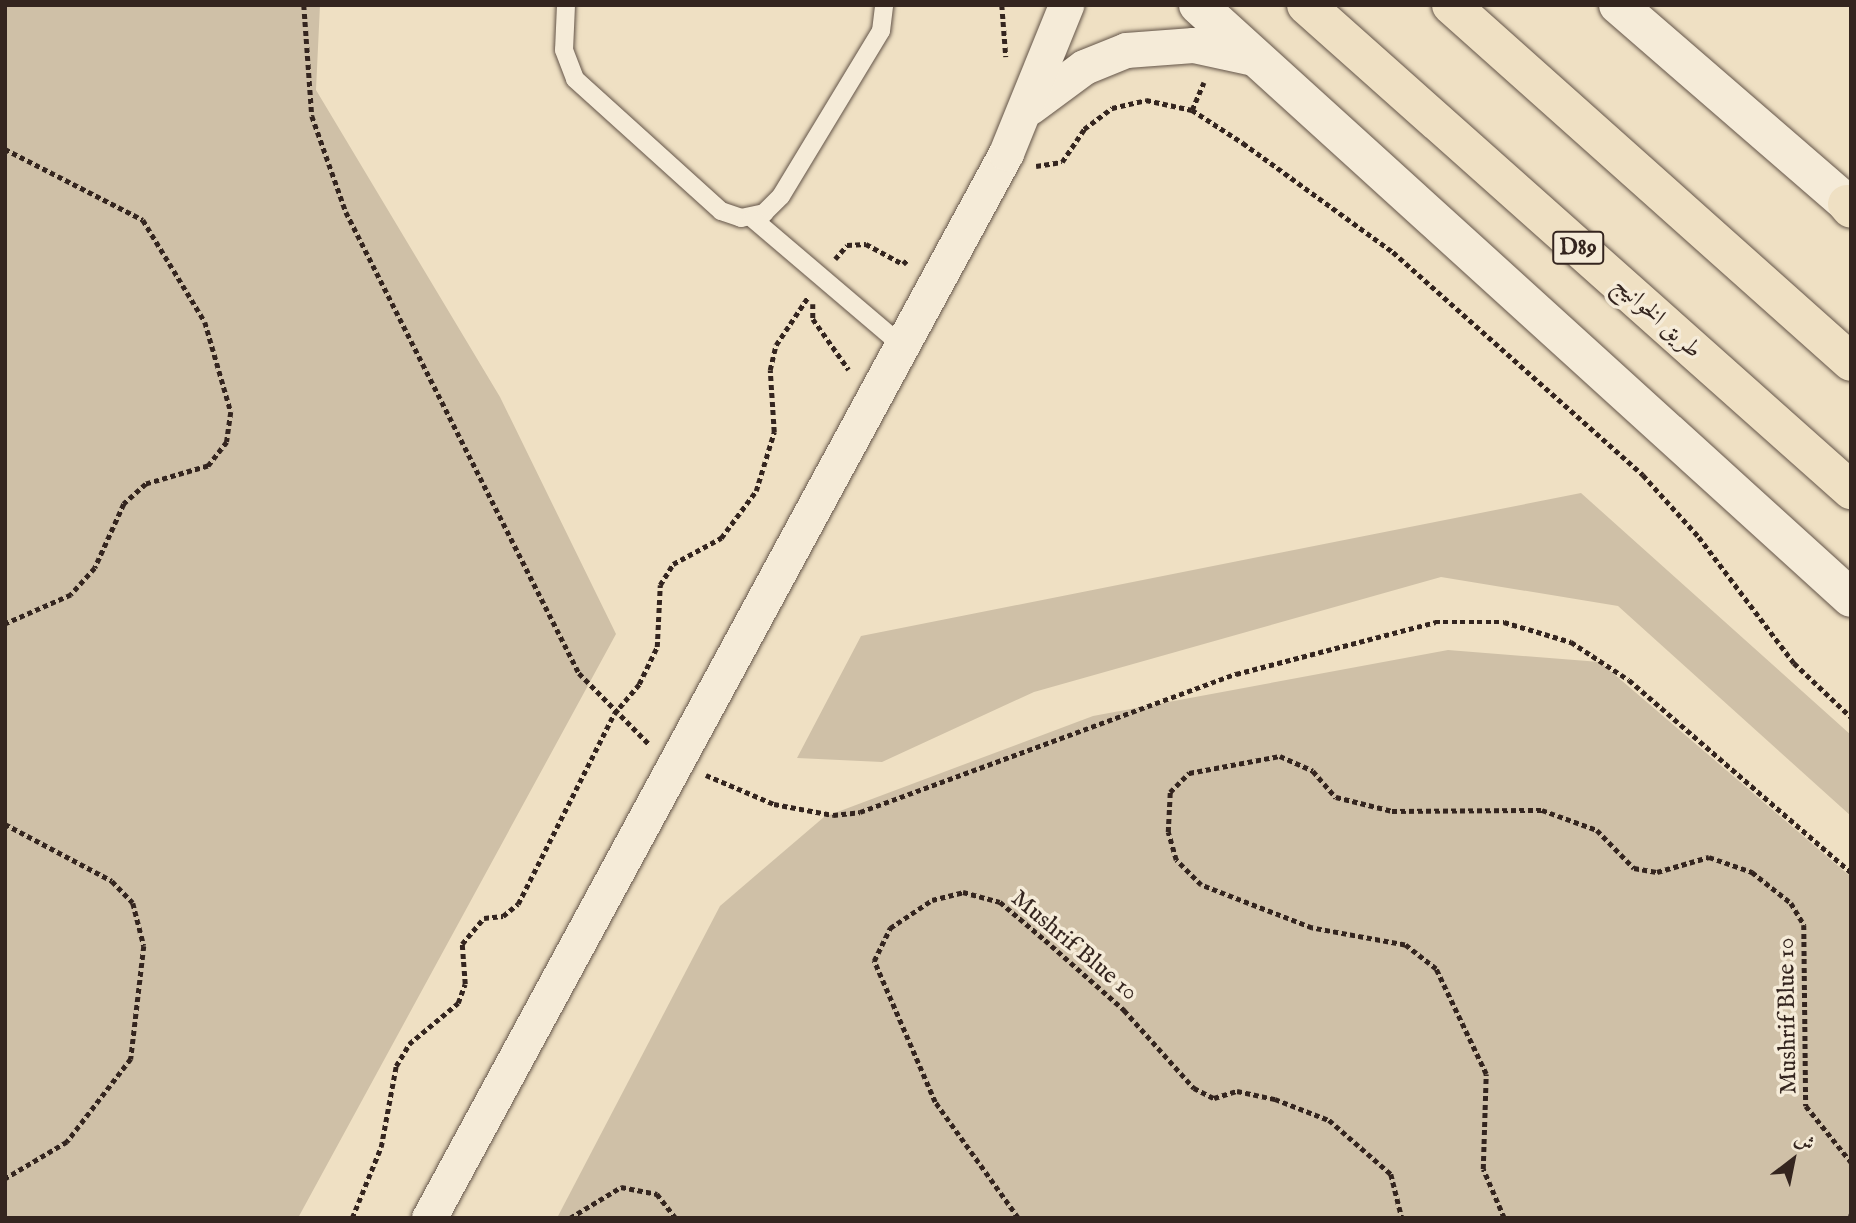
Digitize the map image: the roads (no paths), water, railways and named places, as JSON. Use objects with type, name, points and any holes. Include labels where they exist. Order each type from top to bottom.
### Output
[{"type":"highway","name":"طريق الخوانيج","points":[[1306,5],[1851,490]]},
{"type":"highway","points":[[1451,5],[1851,362]]},
{"type":"street","points":[[429,1218],[660,751],[901,345],[1006,153],[1030,107],[1066,5]]},
{"type":"street","points":[[1198,5],[1851,598]]},
{"type":"street","points":[[1618,5],[1849,207]]},
{"type":"street","points":[[1030,107],[1084,67],[1126,50],[1193,45],[1258,60]]},
{"type":"lane","points":[[566,5],[564,50],[575,79],[721,211],[752,218],[901,345]]},
{"type":"lane","points":[[752,218],[781,196],[881,32],[884,5]]}]
